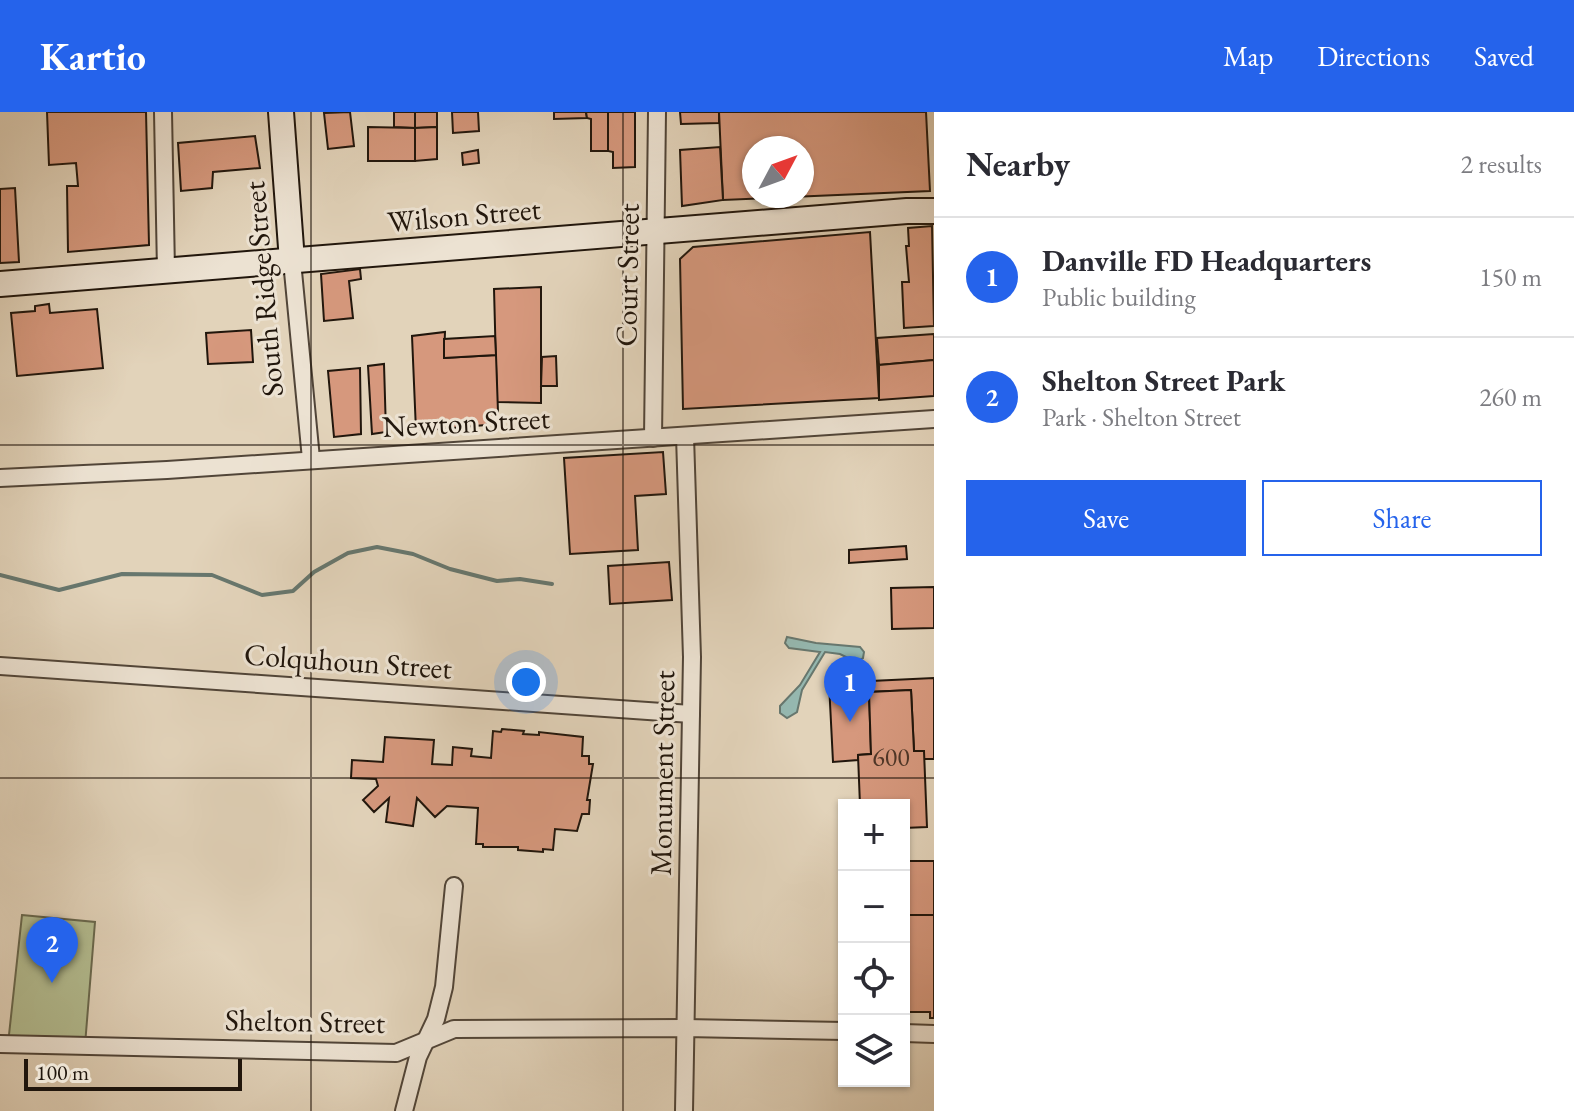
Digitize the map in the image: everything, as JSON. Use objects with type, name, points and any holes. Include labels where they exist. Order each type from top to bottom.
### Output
[{"type":"street","points":[[163,112],[166,271]]},
{"type":"street","name":"South Ridge Street","points":[[281,112],[311,459]]},
{"type":"street","name":"Court Street","points":[[653,438],[657,112]]},
{"type":"street","name":"Wilson Street","points":[[0,284],[934,211]]},
{"type":"street","name":"Newton Street","points":[[0,478],[167,470],[934,419]]},
{"type":"street","name":"Monument Street","points":[[684,1111],[692,657],[685,436]]},
{"type":"street","name":"Colquhoun Street","points":[[0,666],[691,714]]},
{"type":"street","points":[[404,1111],[418,1057],[436,1019],[444,987],[454,886]]},
{"type":"street","name":"Shelton Street","points":[[0,1044],[396,1053],[454,1029],[838,1031]]},
{"type":"street","points":[[910,1033],[934,1034]]},
{"type":"green space","points":[[22,915],[95,922],[85,1045],[8,1044]]},
{"type":"water","points":[[787,637],[860,647],[864,652],[863,658],[856,662],[840,654],[825,652],[802,690],[797,712],[787,718],[780,713],[780,706],[800,685],[820,652],[789,648],[785,643]]},
{"type":"building","points":[[47,112],[146,112],[149,245],[68,252],[67,186],[78,186],[76,163],[49,165]]},
{"type":"building","points":[[350,112],[354,146],[328,149],[324,113]]},
{"type":"building","points":[[394,112],[415,112],[415,128],[394,127]]},
{"type":"building","points":[[415,112],[437,112],[437,127],[415,128]]},
{"type":"building","points":[[452,112],[478,112],[479,131],[453,133]]},
{"type":"building","points":[[554,112],[586,112],[587,118],[554,119]]},
{"type":"building","points":[[586,112],[608,112],[608,151],[591,151],[591,119],[587,118]]},
{"type":"building","points":[[608,112],[635,112],[635,167],[613,168],[613,152],[608,151]]},
{"type":"building","points":[[680,112],[719,112],[719,123],[681,124]]},
{"type":"building","points":[[719,112],[926,112],[930,191],[814,196],[814,136],[742,136],[742,199],[723,200]]},
{"type":"building","points":[[368,127],[415,128],[415,161],[368,161]]},
{"type":"building","points":[[437,127],[437,159],[415,161],[415,128]]},
{"type":"building","points":[[255,136],[260,168],[213,172],[212,188],[181,191],[178,143]]},
{"type":"building","points":[[720,147],[723,200],[682,206],[680,150]]},
{"type":"building","points":[[478,150],[479,163],[463,165],[462,153]]},
{"type":"building","points":[[15,188],[19,262],[0,263],[0,189]]},
{"type":"building","points":[[932,226],[934,326],[904,328],[902,282],[909,282],[908,228]]},
{"type":"building","points":[[870,232],[879,398],[683,409],[680,259],[693,247]]},
{"type":"building","points":[[360,269],[361,279],[349,281],[353,318],[324,321],[321,274]]},
{"type":"building","points":[[541,287],[541,403],[497,402],[494,289]]},
{"type":"building","points":[[49,304],[50,313],[97,309],[103,368],[17,376],[11,313],[35,311],[35,306]]},
{"type":"building","points":[[251,330],[253,362],[208,364],[206,333]]},
{"type":"building","points":[[445,332],[444,358],[496,355],[498,412],[486,425],[416,431],[412,336]]},
{"type":"building","points":[[934,334],[934,360],[879,365],[877,338]]},
{"type":"building","points":[[495,336],[496,355],[444,358],[444,339]]},
{"type":"building","points":[[556,356],[557,386],[541,386],[542,357]]},
{"type":"building","points":[[934,360],[934,396],[879,400],[879,365]]},
{"type":"building","points":[[384,364],[386,432],[372,434],[368,366]]},
{"type":"building","points":[[360,368],[361,434],[334,437],[328,371]]},
{"type":"building","points":[[663,452],[666,494],[635,496],[638,550],[570,554],[564,458]]},
{"type":"building","points":[[906,546],[907,559],[849,563],[849,550]]},
{"type":"building","points":[[669,562],[672,600],[610,604],[608,566]]},
{"type":"building","points":[[934,587],[934,628],[892,629],[891,588]]},
{"type":"building","points":[[934,678],[934,759],[924,759],[924,751],[914,751],[911,690],[869,692],[871,754],[858,755],[858,760],[833,762],[829,683]]},
{"type":"building","points":[[911,690],[914,751],[924,751],[927,827],[910,828],[910,799],[860,799],[858,755],[871,754],[869,692]]},
{"type":"building","points":[[502,729],[524,731],[523,734],[539,735],[539,732],[583,737],[582,756],[589,756],[589,764],[593,764],[587,800],[590,800],[589,814],[582,814],[577,831],[555,829],[553,850],[543,849],[543,852],[476,844],[478,808],[447,806],[435,817],[417,798],[413,826],[386,822],[389,798],[374,812],[363,800],[378,786],[376,779],[351,778],[352,760],[383,762],[385,737],[434,740],[432,764],[452,765],[453,747],[472,749],[471,756],[491,758],[493,731],[501,732]]},
{"type":"building","points":[[910,861],[934,861],[934,915],[910,915]]},
{"type":"building","points":[[910,915],[934,915],[934,1018],[930,1018],[930,1012],[910,1012]]},
{"type":"waterway","points":[[0,575],[59,590],[122,574],[212,575],[262,595],[293,591],[314,572],[348,553],[377,547],[413,554],[450,569],[497,581],[520,579],[552,584]]},
{"type":"place","name":"Danville FD Headquarters","points":[[850,722]]},
{"type":"place","name":"Shelton Street Park","points":[[52,983]]}]
